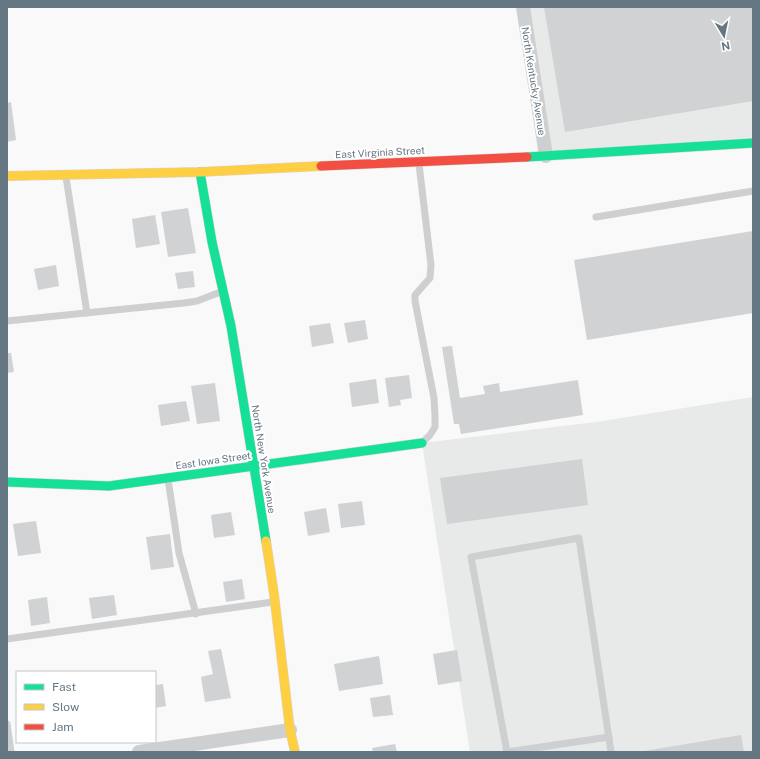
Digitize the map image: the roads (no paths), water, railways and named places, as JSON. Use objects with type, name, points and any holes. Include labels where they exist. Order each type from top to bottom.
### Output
[{"type":"street","name":"North Kentucky Avenue","points":[[523,7],[546,156]]},
{"type":"street","name":"East Virginia Street","points":[[7,176],[200,172],[546,156],[753,143]]},
{"type":"street","name":"North New York Avenue","points":[[200,172],[212,242],[231,326],[254,465],[275,602],[290,730],[295,752]]},
{"type":"street","name":"East Iowa Street","points":[[7,482],[102,486],[422,443]]},
{"type":"street","points":[[139,752],[290,730]]},
{"type":"lane","points":[[419,161],[431,265],[430,278],[415,295],[415,301],[434,398],[435,416],[435,427],[422,443]]},
{"type":"lane","points":[[66,174],[87,313]]},
{"type":"lane","points":[[596,218],[753,191]]},
{"type":"lane","points":[[7,321],[184,303],[197,301],[223,291]]},
{"type":"lane","points":[[168,477],[179,553],[196,614]]},
{"type":"lane","points":[[608,737],[507,752],[471,557],[579,538],[611,752]]},
{"type":"lane","points":[[7,639],[275,602]]},
{"type":"lane","points":[[7,724],[12,752]]}]
